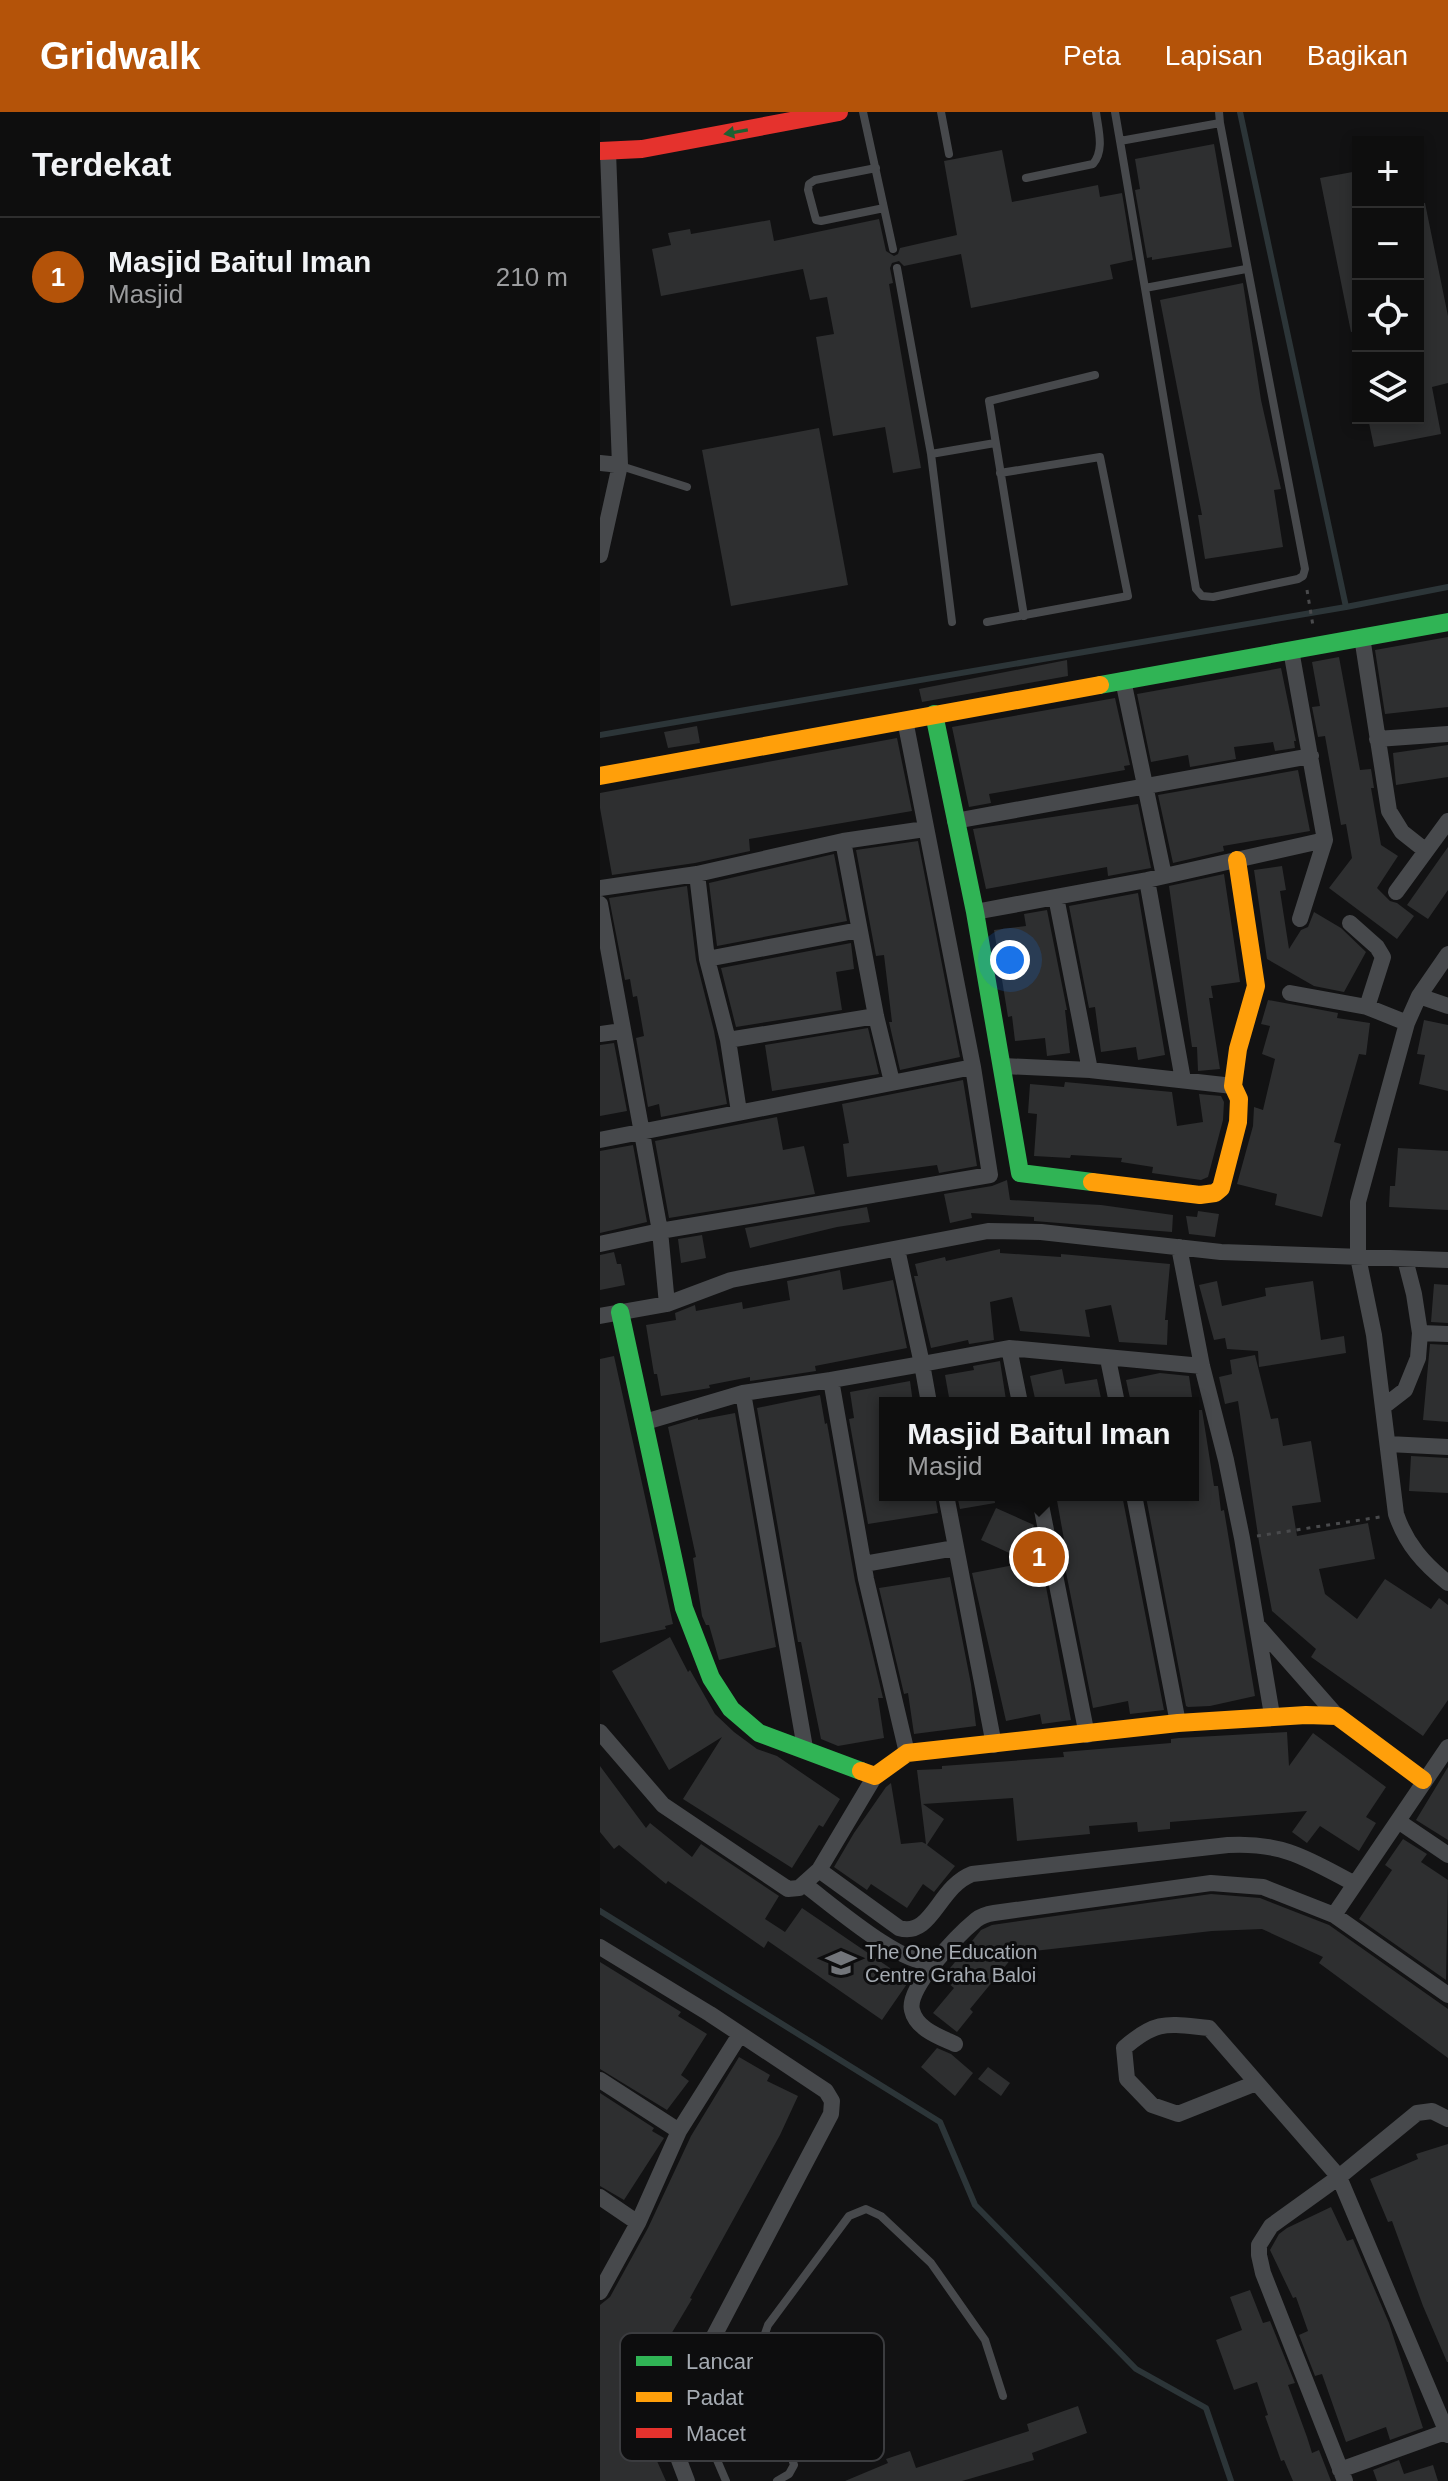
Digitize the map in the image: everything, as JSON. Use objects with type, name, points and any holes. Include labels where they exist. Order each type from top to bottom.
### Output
[{"type":"street","points":[[600,555],[620,465],[604,152],[642,149],[839,112]]},
{"type":"street","points":[[600,463],[620,465]]},
{"type":"street","points":[[600,776],[1448,622]]},
{"type":"street","points":[[1362,637],[1389,811],[1402,832],[1426,851]]},
{"type":"street","points":[[1291,650],[1325,840],[1300,919]]},
{"type":"street","points":[[1123,680],[1164,876]]},
{"type":"street","points":[[934,714],[975,912],[1020,1173],[1200,1195],[1215,1193],[1221,1188],[1238,1122],[1239,1099],[1233,1086],[1238,1049],[1256,986],[1237,860]]},
{"type":"street","points":[[600,1244],[990,1175],[973,1067],[905,720]]},
{"type":"street","points":[[1377,739],[1448,734]]},
{"type":"street","points":[[955,821],[1311,756]]},
{"type":"street","points":[[1396,892],[1448,821]]},
{"type":"street","points":[[600,888],[697,874],[843,841],[925,829]]},
{"type":"street","points":[[975,912],[1147,880],[1325,840]]},
{"type":"street","points":[[843,841],[876,1016],[892,1082]]},
{"type":"street","points":[[697,874],[707,959],[728,1040],[739,1112]]},
{"type":"street","points":[[1147,880],[1183,1080]]},
{"type":"street","points":[[1056,897],[1090,1070]]},
{"type":"street","points":[[600,904],[607,990],[622,1031],[660,1231],[667,1304]]},
{"type":"street","points":[[1350,923],[1377,947],[1383,957],[1367,1007]]},
{"type":"street","points":[[707,959],[859,930]]},
{"type":"street","points":[[1448,954],[1419,996],[1407,1023],[1358,1202],[1358,1257],[1374,1335],[1396,1514],[1401,1529],[1418,1556],[1448,1583]]},
{"type":"street","points":[[1290,993],[1367,1007],[1407,1023]]},
{"type":"street","points":[[1419,996],[1448,1006]]},
{"type":"street","points":[[728,1040],[876,1016]]},
{"type":"street","points":[[600,1034],[622,1031]]},
{"type":"street","points":[[1003,1066],[1090,1070],[1233,1086]]},
{"type":"street","points":[[600,1140],[973,1067]]},
{"type":"street","points":[[600,1316],[667,1304],[731,1280],[988,1231],[1041,1232],[1221,1252],[1448,1260]]},
{"type":"street","points":[[1179,1247],[1202,1366],[1242,1538],[1272,1715]]},
{"type":"street","points":[[897,1249],[928,1397]]},
{"type":"street","points":[[1383,1407],[1405,1390],[1418,1358],[1420,1333],[1405,1259]]},
{"type":"street","points":[[620,1312],[684,1608],[705,1669],[740,1716],[760,1734],[875,1776]]},
{"type":"street","points":[[1420,1333],[1448,1334]]},
{"type":"street","points":[[645,1422],[743,1393],[1009,1348],[1202,1366]]},
{"type":"street","points":[[1009,1348],[1019,1397]]},
{"type":"street","points":[[1108,1359],[1116,1397]]},
{"type":"street","points":[[831,1380],[864,1564],[907,1753]]},
{"type":"street","points":[[743,1393],[805,1748]]},
{"type":"street","points":[[1388,1444],[1448,1447]]},
{"type":"street","points":[[947,1501],[994,1745]]},
{"type":"street","points":[[1040,1501],[1087,1735]]},
{"type":"street","points":[[1135,1501],[1178,1723]]},
{"type":"street","points":[[864,1564],[955,1548]]},
{"type":"street","points":[[1257,1625],[1337,1716],[1423,1780]]},
{"type":"street","points":[[600,1732],[663,1805],[783,1886],[799,1888],[819,1870],[875,1776],[907,1753],[1178,1723],[1272,1715],[1337,1716]]},
{"type":"street","points":[[1334,1915],[1448,1747]]},
{"type":"street","points":[[1398,1821],[1448,1855]]},
{"type":"street","points":[[819,1870],[899,1928],[911,1930],[923,1925],[951,1887],[972,1874],[1228,1845],[1282,1848],[1355,1884]]},
{"type":"street","points":[[955,2044],[920,2025],[911,2007],[915,1993],[934,1962],[985,1915],[1211,1883],[1263,1887],[1334,1915],[1448,1995]]},
{"type":"street","points":[[804,1884],[894,1951],[919,1963],[934,1962]]},
{"type":"street","points":[[600,1947],[710,2014],[830,2096],[832,2107],[716,2333]]},
{"type":"street","points":[[1256,2083],[1178,2114],[1152,2105],[1127,2079],[1124,2048],[1143,2031],[1166,2024],[1209,2028],[1339,2177],[1448,2432],[1342,2475],[1259,2255],[1262,2237],[1271,2226],[1339,2177],[1417,2113],[1432,2111],[1448,2119]]},
{"type":"street","points":[[600,2292],[638,2223],[679,2131],[739,2036]]},
{"type":"street","points":[[600,2080],[679,2131]]},
{"type":"street","points":[[600,2197],[638,2223]]},
{"type":"street","points":[[680,2461],[687,2481]]},
{"type":"lane","points":[[863,112],[893,249]]},
{"type":"lane","points":[[941,112],[949,154]]},
{"type":"lane","points":[[1026,178],[1093,164],[1100,145],[1096,112]]},
{"type":"lane","points":[[1115,112],[1196,589],[1202,596],[1213,597],[1298,579],[1305,569],[1246,269],[1219,112]]},
{"type":"lane","points":[[1120,141],[1220,123]]},
{"type":"lane","points":[[876,168],[815,180],[809,184],[813,214],[816,220],[821,221],[884,208]]},
{"type":"lane","points":[[897,268],[931,454],[952,622]]},
{"type":"lane","points":[[1145,288],[1246,269]]},
{"type":"lane","points":[[1024,616],[989,401],[1095,375]]},
{"type":"lane","points":[[931,454],[995,443]]},
{"type":"lane","points":[[987,622],[1128,596],[1100,457],[1000,473]]},
{"type":"lane","points":[[620,465],[687,487]]},
{"type":"lane","points":[[765,2333],[768,2325],[849,2216],[866,2209],[881,2216],[931,2263],[985,2340],[1003,2396]]},
{"type":"lane","points":[[717,2461],[726,2481]]},
{"type":"lane","points":[[777,2481],[789,2474],[793,2461]]},
{"type":"path","points":[[1307,590],[1313,625]]},
{"type":"path","points":[[1242,1538],[1396,1514]]},
{"type":"building","points":[[1214,144],[1232,247],[1152,260],[1152,257],[1147,258],[1135,190],[1140,189],[1135,159]]},
{"type":"building","points":[[1002,150],[1012,202],[1098,185],[1100,197],[1122,193],[1133,260],[1110,265],[1113,279],[971,308],[961,254],[904,266],[899,261],[892,263],[893,283],[889,284],[921,468],[893,473],[885,427],[833,436],[816,337],[834,334],[827,297],[810,300],[803,269],[661,296],[652,249],[671,245],[668,233],[690,229],[691,234],[770,220],[774,241],[879,219],[886,251],[894,256],[900,248],[957,235],[944,161]]},
{"type":"building","points":[[1352,172],[1352,332],[1351,332],[1320,178]]},
{"type":"building","points":[[1425,203],[1448,316],[1448,383],[1432,387],[1441,434],[1374,447],[1369,424],[1424,424]]},
{"type":"building","points":[[1243,283],[1261,400],[1281,489],[1274,490],[1283,547],[1205,559],[1198,515],[1202,515],[1160,300]]},
{"type":"building","points":[[819,428],[848,585],[731,606],[702,450]]},
{"type":"building","points":[[1448,637],[1448,707],[1385,714],[1375,650]]},
{"type":"building","points":[[1339,657],[1360,770],[1371,769],[1374,788],[1371,788],[1381,845],[1398,856],[1377,888],[1390,901],[1414,916],[1397,939],[1329,888],[1352,858],[1346,824],[1341,825],[1325,736],[1318,737],[1312,707],[1320,706],[1312,662]]},
{"type":"building","points":[[1067,660],[1068,676],[922,702],[919,689]]},
{"type":"building","points":[[1281,668],[1295,748],[1275,751],[1273,742],[1234,747],[1236,759],[1190,767],[1188,755],[1151,762],[1137,694]]},
{"type":"building","points":[[1115,698],[1130,765],[1124,766],[1125,770],[989,794],[991,803],[969,807],[952,727]]},
{"type":"building","points":[[697,726],[700,743],[668,748],[664,732]]},
{"type":"building","points":[[897,738],[912,811],[749,839],[750,851],[612,875],[600,793]]},
{"type":"building","points":[[1448,745],[1448,777],[1396,785],[1393,753]]},
{"type":"building","points":[[1298,770],[1310,831],[1223,846],[1224,851],[1173,863],[1158,795]]},
{"type":"building","points":[[1138,804],[1151,868],[1108,876],[1107,867],[986,889],[973,829]]},
{"type":"building","points":[[918,841],[960,1057],[900,1070],[889,1022],[892,1022],[884,955],[876,956],[856,850]]},
{"type":"building","points":[[1448,847],[1448,890],[1428,919],[1407,905]]},
{"type":"building","points":[[834,854],[847,921],[717,946],[709,883]]},
{"type":"building","points":[[1282,866],[1286,890],[1280,891],[1289,949],[1301,930],[1308,927],[1314,912],[1341,928],[1366,952],[1344,992],[1314,986],[1267,959],[1254,870]]},
{"type":"building","points":[[1224,874],[1240,982],[1211,986],[1213,998],[1209,998],[1220,1069],[1198,1071],[1197,1047],[1192,1047],[1169,886]]},
{"type":"building","points":[[687,886],[696,960],[714,1031],[727,1104],[661,1117],[659,1104],[648,1107],[636,1038],[644,1036],[637,996],[633,997],[630,979],[625,980],[609,898]]},
{"type":"building","points":[[1138,893],[1165,1055],[1138,1060],[1136,1047],[1101,1052],[1095,1007],[1089,1008],[1069,906]]},
{"type":"building","points":[[1047,910],[1067,1010],[1070,1053],[1047,1056],[1045,1038],[1015,1041],[1012,1016],[1008,1017],[994,930],[1026,926],[1024,914]]},
{"type":"building","points":[[851,943],[854,969],[836,972],[842,1010],[736,1027],[721,968]]},
{"type":"building","points":[[1268,1000],[1338,1013],[1337,1018],[1370,1023],[1366,1055],[1359,1054],[1334,1142],[1341,1144],[1322,1217],[1275,1205],[1277,1194],[1237,1184],[1253,1126],[1254,1107],[1263,1110],[1275,1059],[1262,1054],[1270,1026],[1261,1024]]},
{"type":"building","points":[[1424,1020],[1448,1025],[1448,1091],[1419,1084],[1425,1055],[1417,1054]]},
{"type":"building","points":[[868,1028],[879,1074],[772,1091],[765,1045]]},
{"type":"building","points":[[614,1043],[627,1111],[600,1116],[600,1045]]},
{"type":"building","points":[[963,1080],[977,1166],[939,1173],[937,1165],[847,1177],[843,1144],[849,1143],[842,1104]]},
{"type":"building","points":[[1065,1082],[1172,1092],[1177,1126],[1203,1122],[1199,1094],[1221,1096],[1224,1102],[1223,1120],[1208,1177],[1201,1180],[1152,1173],[1153,1167],[1121,1162],[1122,1158],[1034,1156],[1037,1114],[1028,1113],[1030,1084],[1064,1087]]},
{"type":"building","points":[[777,1117],[783,1150],[804,1146],[815,1194],[669,1218],[655,1141]]},
{"type":"building","points":[[633,1145],[647,1222],[600,1233],[600,1151]]},
{"type":"building","points":[[1398,1148],[1448,1151],[1448,1210],[1389,1207],[1390,1186],[1395,1186]]},
{"type":"building","points":[[1007,1180],[1010,1200],[1101,1205],[1173,1215],[1172,1232],[971,1213],[972,1218],[950,1223],[944,1194],[992,1186]]},
{"type":"building","points":[[867,1207],[870,1222],[750,1248],[745,1228]]},
{"type":"building","points":[[1198,1211],[1219,1214],[1215,1237],[1189,1234],[1186,1216],[1197,1217]]},
{"type":"building","points":[[702,1235],[706,1258],[681,1263],[678,1239]]},
{"type":"building","points":[[1000,1249],[1000,1253],[1061,1257],[1061,1254],[1170,1264],[1165,1320],[1168,1320],[1167,1345],[1119,1342],[1111,1305],[1085,1310],[1090,1337],[1020,1331],[1012,1297],[990,1302],[994,1340],[969,1344],[968,1340],[931,1348],[914,1276],[918,1276],[915,1264],[945,1257],[946,1261]]},
{"type":"building","points":[[614,1252],[617,1264],[621,1264],[625,1285],[600,1290],[600,1255]]},
{"type":"building","points":[[840,1270],[843,1290],[893,1280],[907,1348],[815,1366],[816,1371],[750,1381],[750,1377],[709,1385],[710,1388],[661,1396],[646,1325],[676,1320],[675,1313],[695,1305],[696,1311],[742,1302],[743,1309],[790,1300],[787,1281]]},
{"type":"building","points":[[1217,1281],[1222,1306],[1266,1296],[1265,1288],[1313,1281],[1321,1340],[1344,1336],[1346,1353],[1259,1367],[1258,1351],[1227,1349],[1225,1338],[1214,1340],[1199,1285]]},
{"type":"building","points":[[1434,1284],[1448,1285],[1448,1323],[1431,1322]]},
{"type":"building","points":[[1430,1344],[1448,1345],[1448,1422],[1423,1420]]},
{"type":"building","points":[[1255,1355],[1271,1419],[1278,1418],[1283,1446],[1311,1441],[1321,1502],[1292,1506],[1297,1536],[1368,1523],[1375,1559],[1319,1569],[1325,1594],[1357,1619],[1385,1579],[1431,1609],[1439,1598],[1448,1605],[1448,1700],[1423,1736],[1311,1657],[1316,1649],[1272,1611],[1238,1401],[1225,1404],[1219,1377],[1232,1374],[1230,1360]]},
{"type":"building","points":[[614,1356],[673,1624],[665,1626],[666,1629],[600,1643],[600,1359]]},
{"type":"building","points":[[1000,1361],[1006,1397],[949,1397],[945,1375],[974,1370],[973,1366]]},
{"type":"building","points":[[1062,1369],[1065,1384],[1097,1379],[1101,1397],[1035,1397],[1030,1376]]},
{"type":"building","points":[[1160,1373],[1189,1376],[1192,1397],[1130,1397],[1126,1380]]},
{"type":"building","points":[[910,1381],[912,1397],[879,1397],[879,1501],[936,1501],[938,1513],[868,1524],[849,1419],[854,1418],[850,1392]]},
{"type":"building","points":[[820,1395],[855,1581],[883,1698],[878,1698],[884,1738],[838,1746],[821,1739],[801,1642],[798,1642],[757,1408]]},
{"type":"building","points":[[1199,1410],[1202,1410],[1214,1486],[1218,1486],[1221,1511],[1224,1510],[1255,1696],[1210,1706],[1186,1706],[1147,1501],[1199,1501]]},
{"type":"building","points":[[735,1413],[776,1647],[719,1660],[709,1625],[702,1616],[693,1558],[696,1557],[668,1427],[698,1418]]},
{"type":"building","points":[[1411,1456],[1448,1458],[1448,1493],[1409,1491]]},
{"type":"building","points":[[958,1501],[995,1501],[995,1503],[960,1509]]},
{"type":"building","points":[[1057,1501],[1123,1501],[1164,1710],[1130,1714],[1128,1701],[1093,1708],[1063,1557],[1067,1556]]},
{"type":"building","points":[[996,1508],[1034,1525],[1020,1558],[981,1540]]},
{"type":"building","points":[[1041,1560],[1071,1720],[1042,1724],[1040,1714],[1006,1721],[972,1573]]},
{"type":"building","points":[[950,1577],[976,1726],[914,1734],[908,1693],[904,1694],[879,1588]]},
{"type":"building","points":[[670,1637],[715,1714],[757,1749],[777,1756],[840,1799],[792,1868],[683,1799],[722,1737],[669,1770],[612,1671]]},
{"type":"building","points":[[1287,1732],[1289,1766],[1313,1733],[1386,1787],[1366,1817],[1376,1823],[1359,1851],[1320,1826],[1307,1843],[1292,1832],[1307,1811],[1170,1822],[1170,1829],[1138,1832],[1137,1822],[1089,1826],[1090,1834],[1017,1841],[1013,1798],[923,1804],[944,1819],[927,1845],[955,1866],[934,1892],[923,1884],[907,1908],[871,1884],[867,1890],[834,1867],[854,1833],[891,1783],[901,1844],[926,1844],[917,1770],[1064,1757],[1063,1752],[1171,1743],[1171,1739],[1179,1738]]},
{"type":"building","points":[[600,1766],[646,1828],[650,1823],[692,1857],[701,1844],[779,1896],[765,1919],[785,1932],[802,1908],[909,1981],[882,2020],[768,1941],[764,1948],[668,1881],[666,1884],[619,1845],[614,1849],[600,1832]]},
{"type":"building","points":[[1448,1767],[1448,1840],[1416,1820]]},
{"type":"building","points":[[1403,1839],[1427,1854],[1421,1862],[1448,1880],[1446,1980],[1359,1919],[1392,1870],[1385,1865]]},
{"type":"building","points":[[1211,1894],[1260,1898],[1329,1925],[1448,2009],[1448,2058],[1319,1963],[1323,1957],[1262,1929],[1212,1931],[1016,1953],[970,2009],[973,2012],[957,2032],[933,2013],[954,1988],[942,1978],[981,1930],[992,1925]]},
{"type":"building","points":[[600,1962],[681,2012],[678,2016],[707,2034],[681,2075],[689,2081],[667,2110],[600,2069]]},
{"type":"building","points":[[937,2048],[951,2054],[973,2073],[955,2096],[921,2067]]},
{"type":"building","points":[[739,2057],[770,2075],[767,2081],[798,2096],[780,2135],[672,2333],[620,2333],[620,2461],[657,2461],[666,2481],[600,2481],[600,2305],[610,2297],[648,2228],[691,2136]]},
{"type":"building","points":[[988,2067],[1010,2083],[1001,2096],[978,2079]]},
{"type":"building","points":[[600,2093],[654,2128],[652,2131],[664,2138],[624,2200],[600,2186]]},
{"type":"building","points":[[1448,2144],[1447,2362],[1392,2221],[1388,2222],[1370,2179],[1418,2159],[1416,2154]]},
{"type":"building","points":[[1331,2207],[1347,2241],[1353,2239],[1389,2323],[1423,2428],[1390,2440],[1386,2427],[1346,2442],[1322,2374],[1315,2376],[1299,2335],[1308,2331],[1296,2297],[1293,2298],[1270,2250],[1279,2234],[1287,2228]]},
{"type":"building","points":[[1250,2290],[1263,2323],[1270,2321],[1295,2383],[1288,2385],[1312,2453],[1319,2450],[1331,2481],[1293,2481],[1284,2460],[1281,2461],[1257,2382],[1234,2390],[1216,2340],[1242,2330],[1230,2297]]},
{"type":"building","points":[[1078,2406],[1087,2433],[1032,2453],[1034,2460],[962,2481],[845,2481],[888,2463],[886,2459],[910,2451],[916,2468],[1029,2431],[1027,2424]]},
{"type":"building","points":[[1399,2460],[1404,2474],[1433,2465],[1438,2481],[1377,2481],[1373,2470]]},
{"type":"waterway","points":[[1240,112],[1346,607]]},
{"type":"waterway","points":[[600,735],[1448,587]]},
{"type":"waterway","points":[[600,1911],[940,2122],[975,2205],[1136,2369],[1206,2408],[1231,2481]]},
{"type":"traffic: fast","points":[[1100,685],[1448,622]]},
{"type":"traffic: fast","points":[[934,714],[975,912],[1020,1173],[1092,1182]]},
{"type":"traffic: fast","points":[[620,1312],[684,1608],[711,1678],[731,1709],[759,1733],[861,1771]]},
{"type":"traffic: slow","points":[[600,776],[1100,685]]},
{"type":"traffic: slow","points":[[1092,1182],[1200,1195],[1215,1193],[1221,1188],[1238,1122],[1239,1099],[1233,1086],[1238,1049],[1256,986],[1237,860]]},
{"type":"traffic: slow","points":[[861,1771],[875,1776],[907,1753],[1178,1723],[1306,1715],[1337,1716],[1423,1780]]},
{"type":"traffic: jam","points":[[600,151],[642,149],[839,112]]},
{"type":"place","name":"Masjid Baitul Iman","points":[[1039,1557]]},
{"type":"place","name":"The One Education Centre Graha Baloi","points":[[841,1963]]}]
